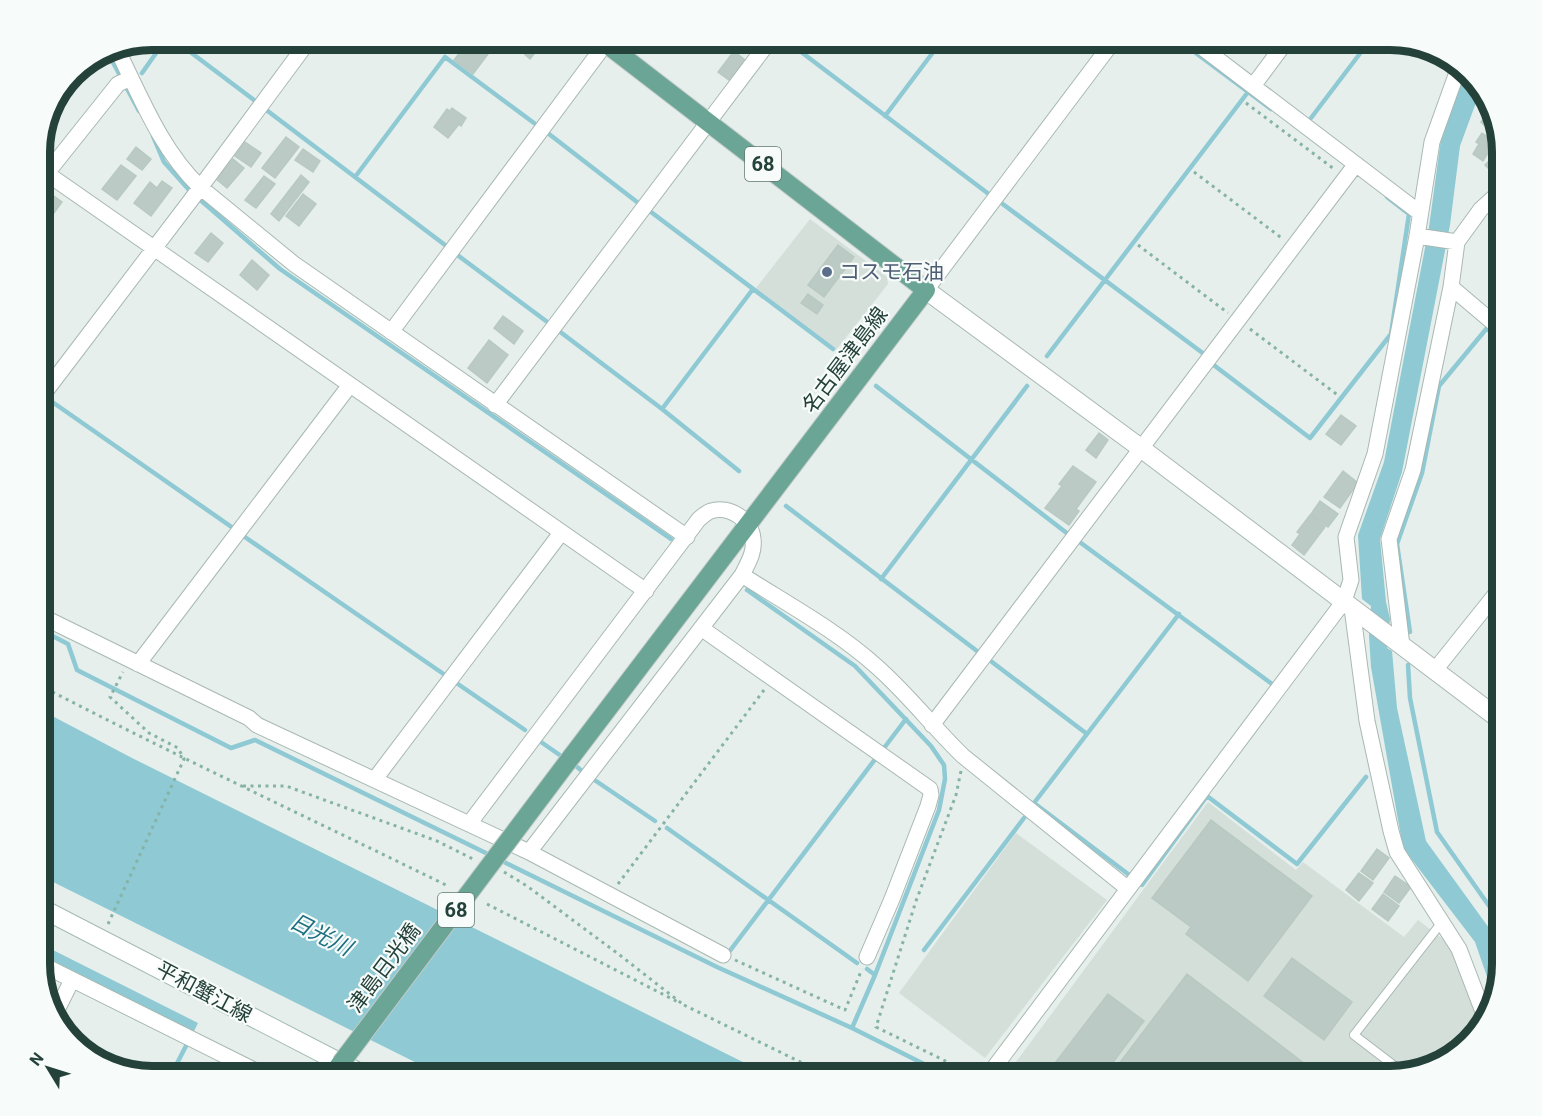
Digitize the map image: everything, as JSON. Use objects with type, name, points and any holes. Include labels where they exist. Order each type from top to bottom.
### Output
[{"type":"main road","name":"68","points":[[618,50],[926,290]]},
{"type":"main road","name":"名古屋津島線","points":[[572,756],[926,290]]},
{"type":"main road","name":"津島日光橋","points":[[338,1066],[572,756]]},
{"type":"street","points":[[50,386],[302,50]]},
{"type":"street","points":[[391,332],[598,50]]},
{"type":"street","points":[[495,405],[763,50]]},
{"type":"street","points":[[1107,50],[926,290],[1142,449],[1492,714]]},
{"type":"street","points":[[1206,50],[1420,213]]},
{"type":"street","points":[[1253,86],[1280,50]]},
{"type":"street","points":[[119,55],[125,81],[187,174],[196,193],[495,405],[687,537]]},
{"type":"street","points":[[1456,74],[1432,142],[1420,213],[1420,236],[1376,454],[1346,537],[1352,608],[1367,721],[1390,831],[1397,852],[1459,949],[1482,1009]]},
{"type":"street","points":[[50,162],[125,81]]},
{"type":"street","points":[[932,725],[1356,164]]},
{"type":"street","points":[[50,175],[646,591]]},
{"type":"street","points":[[1399,643],[1389,539],[1413,470],[1451,287],[1455,242],[1481,209],[1492,199]]},
{"type":"street","points":[[1420,236],[1455,242]]},
{"type":"street","points":[[1451,287],[1492,322]]},
{"type":"street","points":[[138,664],[350,385]]},
{"type":"street","points":[[469,824],[699,519],[710,511],[725,510],[749,523],[753,538],[753,554],[742,575],[529,852]]},
{"type":"street","points":[[375,779],[561,533]]},
{"type":"street","points":[[742,575],[853,646],[878,668],[963,756],[1127,888]]},
{"type":"street","points":[[1435,670],[1492,599]]},
{"type":"street","points":[[995,1066],[1127,888],[1352,608]]},
{"type":"street","points":[[50,620],[249,718],[257,725],[529,852],[723,955]]},
{"type":"street","points":[[701,628],[930,789],[932,795],[928,806],[867,957]]},
{"type":"street","name":"平和蟹江線","points":[[50,913],[328,1066]]},
{"type":"street","points":[[50,969],[246,1066]]},
{"type":"street","points":[[59,1007],[72,980]]},
{"type":"lane","points":[[1395,1066],[1354,1035],[1442,922]]},
{"type":"path","points":[[1246,103],[1346,178]]},
{"type":"path","points":[[1194,172],[1294,247]]},
{"type":"path","points":[[1138,245],[1339,396]]},
{"type":"path","points":[[610,895],[773,678]]},
{"type":"path","points":[[117,684],[110,697],[149,733],[178,748],[184,759]]},
{"type":"path","points":[[50,691],[184,759],[448,886]]},
{"type":"path","points":[[956,1066],[876,1027],[916,901],[956,795],[963,756]]},
{"type":"path","points":[[104,933],[184,759]]},
{"type":"path","points":[[243,786],[286,786],[437,842],[479,862]]},
{"type":"path","points":[[499,870],[509,874],[536,893],[685,1006]]},
{"type":"path","points":[[488,904],[685,1006],[808,1066]]},
{"type":"path","points":[[723,955],[846,1010],[867,957]]},
{"type":"shaded area","points":[[810,219],[887,277],[888,284],[836,350],[756,288]]},
{"type":"shaded area","points":[[1208,802],[1296,870],[1303,862],[1404,937],[1418,920],[1452,946],[1478,1017],[1458,1041],[1447,1049],[1436,1056],[1404,1066],[1013,1066]]},
{"type":"shaded area","points":[[1016,833],[1107,900],[985,1058],[899,993]]},
{"type":"water","points":[[1463,79],[1477,99],[1460,146],[1450,225],[1402,472],[1380,539],[1386,602],[1390,619],[1387,648],[1392,651],[1397,708],[1426,841],[1489,928],[1492,936],[1490,985],[1475,942],[1403,848],[1371,667],[1369,636],[1371,606],[1362,599],[1358,535],[1384,462],[1429,227],[1441,139]]},
{"type":"water","name":"日光川","points":[[50,715],[132,758],[751,1066],[423,1066],[50,880]]},
{"type":"water","points":[[50,949],[198,1023],[193,1033],[50,962]]},
{"type":"building","points":[[462,50],[491,50],[473,74],[454,60]]},
{"type":"building","points":[[520,50],[537,50],[530,59]]},
{"type":"building","points":[[734,51],[745,60],[729,80],[718,72]]},
{"type":"building","points":[[452,108],[466,118],[448,138],[434,127],[447,109],[450,111]]},
{"type":"building","points":[[1486,117],[1491,132],[1481,122]]},
{"type":"building","points":[[1482,133],[1491,140],[1492,147],[1483,161],[1473,154],[1479,144],[1476,142]]},
{"type":"building","points":[[286,137],[299,147],[275,178],[262,168]]},
{"type":"building","points":[[245,142],[261,153],[251,167],[235,156]]},
{"type":"building","points":[[136,147],[151,159],[142,170],[127,159]]},
{"type":"building","points":[[303,149],[320,161],[313,172],[295,160]]},
{"type":"building","points":[[233,159],[244,168],[227,188],[216,179]]},
{"type":"building","points":[[1490,160],[1492,162],[1492,172],[1485,165]]},
{"type":"building","points":[[121,165],[136,176],[117,200],[102,189]]},
{"type":"building","points":[[301,175],[309,182],[279,221],[271,214]]},
{"type":"building","points":[[264,176],[275,184],[256,208],[245,200]]},
{"type":"building","points":[[162,181],[172,188],[151,216],[134,203],[150,182],[157,188]]},
{"type":"building","points":[[50,193],[62,202],[50,218]]},
{"type":"building","points":[[303,194],[316,204],[299,226],[286,216]]},
{"type":"building","points":[[211,233],[223,243],[208,262],[195,253]]},
{"type":"building","points":[[838,245],[854,257],[824,297],[808,285]]},
{"type":"building","points":[[252,260],[269,275],[257,290],[240,275]]},
{"type":"building","points":[[808,294],[823,305],[817,314],[801,303]]},
{"type":"building","points":[[503,316],[523,331],[514,344],[494,328]]},
{"type":"building","points":[[489,340],[508,355],[487,383],[468,368]]},
{"type":"building","points":[[1341,415],[1356,426],[1341,445],[1326,434]]},
{"type":"building","points":[[1099,433],[1108,440],[1096,458],[1086,450]]},
{"type":"building","points":[[1073,466],[1096,482],[1076,509],[1079,511],[1069,525],[1045,508],[1062,486],[1059,484]]},
{"type":"building","points":[[1343,471],[1358,483],[1340,508],[1324,497]]},
{"type":"building","points":[[1320,501],[1338,514],[1328,527],[1311,514]]},
{"type":"building","points":[[1310,515],[1325,527],[1304,555],[1292,545],[1300,534],[1297,532]]},
{"type":"building","points":[[1211,820],[1312,896],[1248,981],[1186,934],[1191,927],[1152,898]]},
{"type":"building","points":[[1377,849],[1389,858],[1373,880],[1361,871]]},
{"type":"building","points":[[1359,873],[1373,883],[1359,901],[1346,890]]},
{"type":"building","points":[[1395,876],[1411,887],[1399,903],[1384,892]]},
{"type":"building","points":[[1383,894],[1399,906],[1388,921],[1372,909]]},
{"type":"building","points":[[1292,958],[1352,1002],[1324,1040],[1264,996]]},
{"type":"building","points":[[1187,974],[1308,1066],[1117,1066]]},
{"type":"building","points":[[1108,994],[1144,1021],[1110,1066],[1053,1066]]},
{"type":"waterway","points":[[142,73],[158,50]]},
{"type":"waterway","points":[[188,50],[254,100]]},
{"type":"waterway","points":[[799,50],[990,195]]},
{"type":"waterway","points":[[885,116],[935,50]]},
{"type":"waterway","points":[[1192,50],[1271,109]]},
{"type":"waterway","points":[[1311,118],[1363,50]]},
{"type":"waterway","points":[[355,177],[445,57],[534,123]]},
{"type":"waterway","points":[[111,58],[139,111]]},
{"type":"waterway","points":[[1047,356],[1248,92]]},
{"type":"waterway","points":[[265,109],[445,245]]},
{"type":"waterway","points":[[549,134],[637,202]]},
{"type":"waterway","points":[[153,136],[164,162],[190,191],[280,269],[671,539]]},
{"type":"waterway","points":[[1215,366],[1310,438],[1391,334],[1409,214],[1387,197]]},
{"type":"waterway","points":[[1000,202],[1204,354]]},
{"type":"waterway","points":[[651,212],[833,349]]},
{"type":"waterway","points":[[456,254],[546,321]]},
{"type":"waterway","points":[[662,409],[753,289]]},
{"type":"waterway","points":[[1410,632],[1397,544],[1422,473],[1439,386],[1487,328],[1492,332]]},
{"type":"waterway","points":[[559,331],[739,471]]},
{"type":"waterway","points":[[876,386],[1068,534]]},
{"type":"waterway","points":[[881,579],[1027,386]]},
{"type":"waterway","points":[[50,400],[233,528]]},
{"type":"waterway","points":[[786,506],[977,651]]},
{"type":"waterway","points":[[242,535],[445,675]]},
{"type":"waterway","points":[[1081,543],[1272,684]]},
{"type":"waterway","points":[[747,590],[855,666],[931,746],[944,765],[945,779],[939,810],[852,1028]]},
{"type":"waterway","points":[[1087,734],[1179,614]]},
{"type":"waterway","points":[[50,635],[68,644],[77,670],[231,748],[255,740],[492,856]]},
{"type":"waterway","points":[[992,662],[1087,734],[1034,803],[1128,874]]},
{"type":"waterway","points":[[1408,665],[1410,698],[1437,832],[1492,910]]},
{"type":"waterway","points":[[455,682],[525,730]]},
{"type":"waterway","points":[[884,748],[906,719]]},
{"type":"waterway","points":[[541,742],[564,758]]},
{"type":"waterway","points":[[729,952],[876,758]]},
{"type":"waterway","points":[[571,762],[582,771]]},
{"type":"waterway","points":[[1139,883],[1142,885],[1207,796],[1297,864],[1366,777]]},
{"type":"waterway","points":[[596,781],[655,821]]},
{"type":"waterway","points":[[924,950],[1024,818]]},
{"type":"waterway","points":[[667,828],[857,963]]},
{"type":"waterway","points":[[500,860],[717,967],[852,1028],[928,1066]]},
{"type":"waterway","points":[[867,969],[875,975]]},
{"type":"waterway","points":[[176,1066],[187,1044]]},
{"type":"place","name":"コスモ石油","points":[[827,272]]}]
